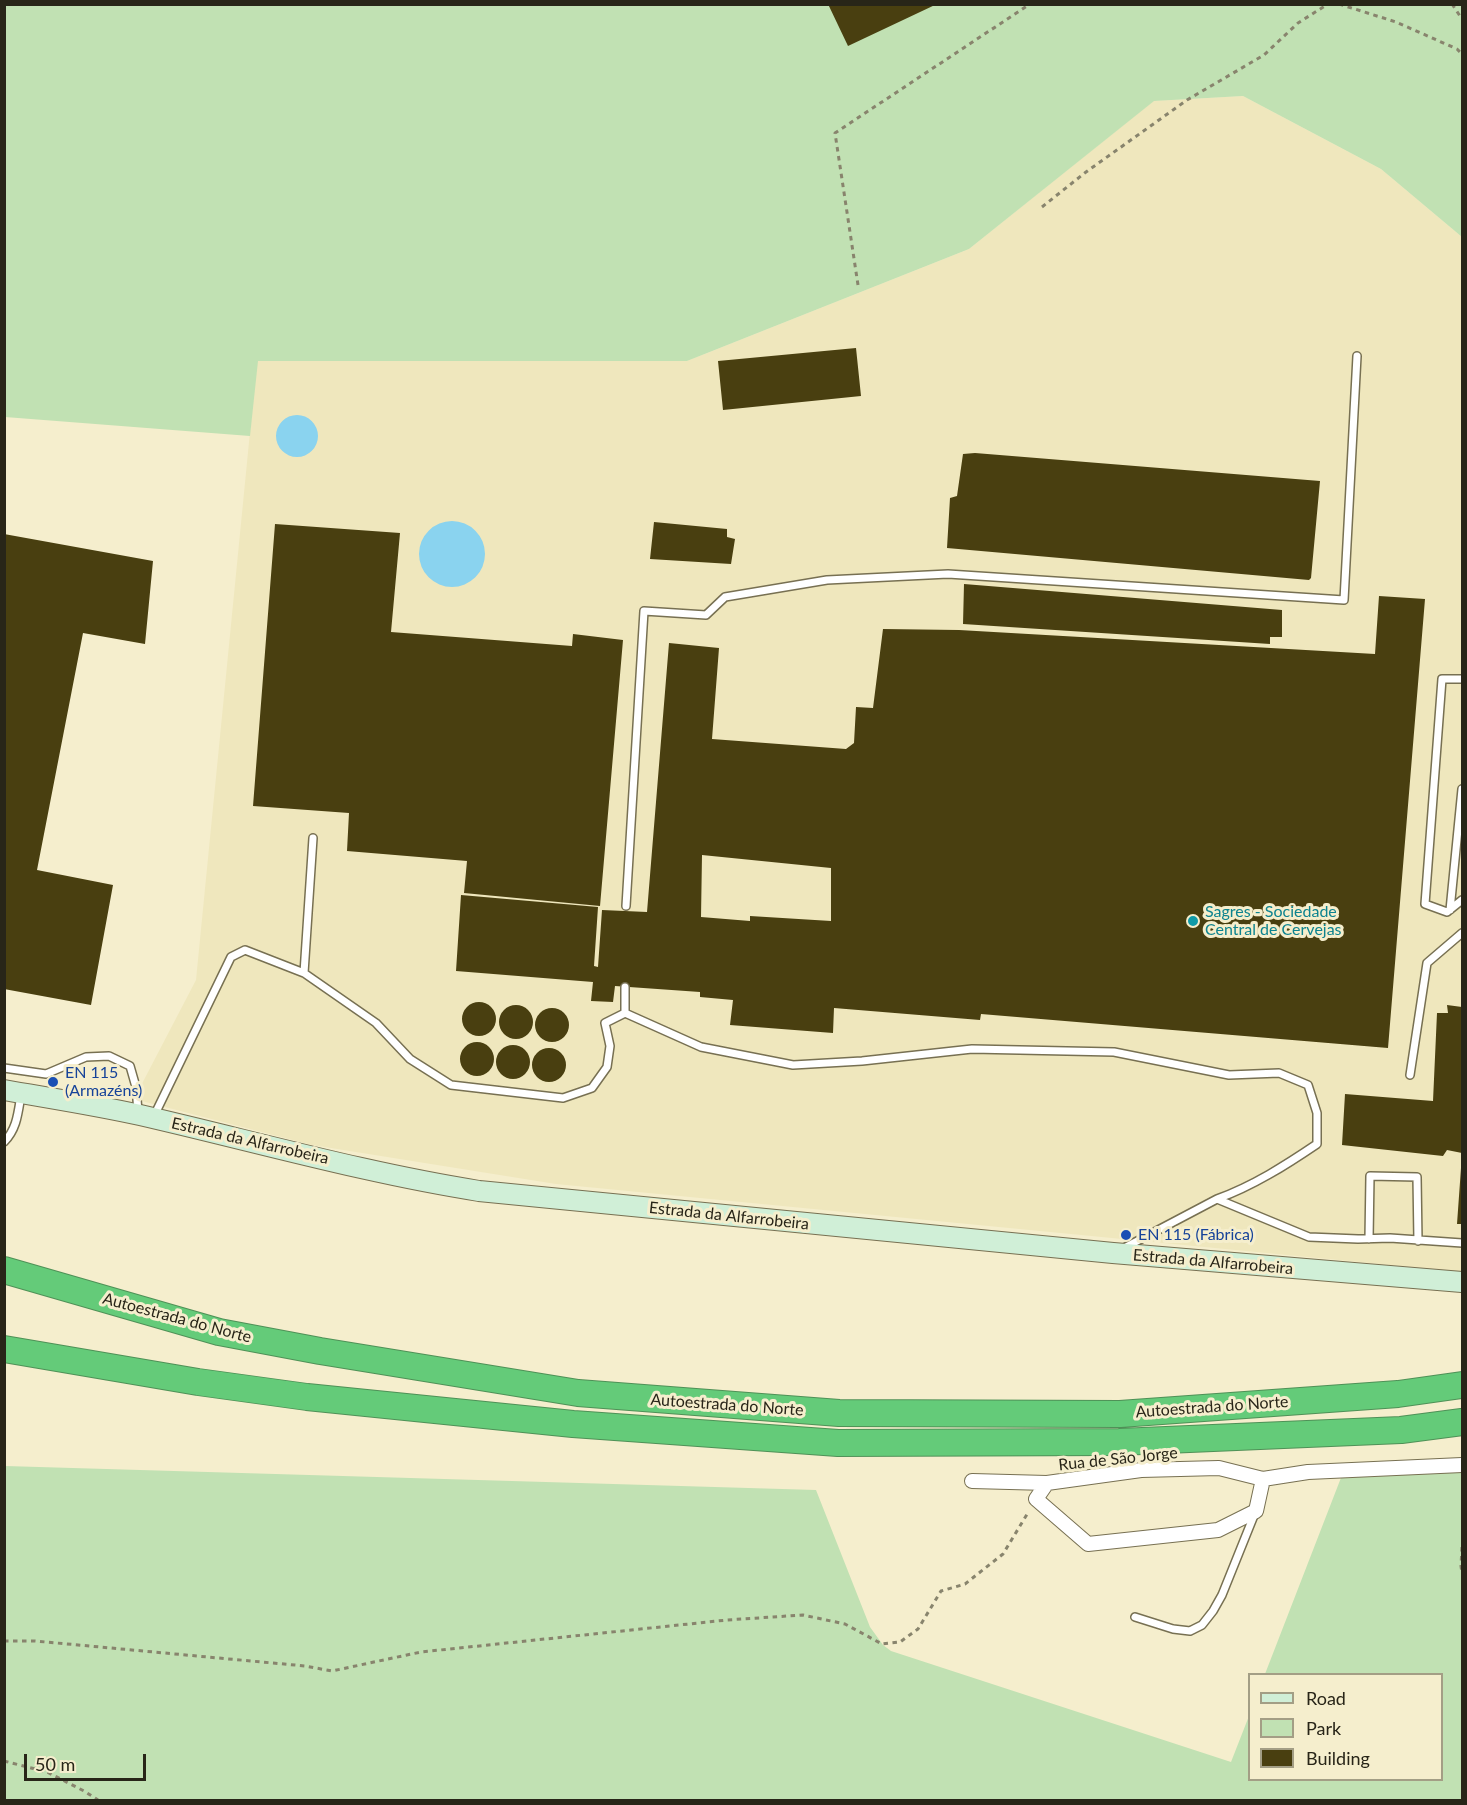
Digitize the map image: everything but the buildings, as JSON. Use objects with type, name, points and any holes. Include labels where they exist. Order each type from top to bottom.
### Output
[{"type":"highway","name":"Autoestrada do Norte","points":[[4,1269],[219,1332],[321,1351],[590,1394],[839,1413],[1120,1414],[1398,1394],[1462,1385]]},
{"type":"highway","name":"Autoestrada do Norte","points":[[4,1349],[198,1382],[307,1397],[573,1424],[838,1443],[1119,1442],[1401,1430],[1462,1422]]},
{"type":"main road","name":"Estrada da Alfarrobeira","points":[[13,1091],[146,1116],[431,1184],[479,1191],[1113,1253],[1462,1282]]},
{"type":"street","name":"Rua de São Jorge","points":[[972,1481],[1047,1483],[1141,1470],[1219,1468],[1263,1479],[1308,1472],[1462,1465]]},
{"type":"street","points":[[1036,1499],[1088,1544],[1218,1530],[1256,1511],[1263,1479]]},
{"type":"street","name":"Rua de São Jorge","points":[[1036,1499],[1047,1483]]},
{"type":"lane","points":[[626,906],[644,611],[706,615],[725,597],[828,580],[948,574],[1344,600],[1357,356]]},
{"type":"lane","points":[[1462,679],[1442,679],[1425,904],[1447,912],[1462,900]]},
{"type":"lane","points":[[1450,910],[1462,789]]},
{"type":"lane","points":[[304,973],[313,838]]},
{"type":"lane","points":[[1410,1075],[1427,963],[1462,933]]},
{"type":"lane","points":[[146,1116],[231,957],[245,950],[304,973],[376,1023],[410,1059],[451,1085],[563,1098],[592,1088],[607,1067],[609,1046],[605,1023],[625,1013]]},
{"type":"lane","points":[[625,987],[625,1013]]},
{"type":"lane","points":[[625,1013],[701,1047],[793,1065],[862,1061],[972,1049],[1113,1052],[1229,1075],[1279,1073],[1308,1085],[1317,1113],[1317,1144],[1294,1160],[1237,1191],[1113,1253]]},
{"type":"lane","points":[[4,1068],[46,1074],[86,1057],[109,1056],[130,1066],[146,1116]]},
{"type":"lane","points":[[4,1142],[12,1134],[16,1123],[13,1091]]},
{"type":"lane","points":[[1369,1239],[1370,1176],[1417,1177],[1418,1241]]},
{"type":"lane","points":[[1217,1199],[1309,1237],[1390,1238],[1462,1243]]},
{"type":"lane","points":[[1135,1617],[1173,1629],[1190,1631],[1202,1625],[1214,1611],[1256,1511]]},
{"type":"path","points":[[858,285],[835,133],[1030,4]]},
{"type":"path","points":[[1042,207],[1086,172],[1187,100],[1264,55],[1298,23],[1328,4]]},
{"type":"path","points":[[1339,4],[1396,22],[1457,49],[1462,54]]},
{"type":"path","points":[[1452,4],[1462,19]]},
{"type":"path","points":[[4,1641],[35,1641],[305,1666],[332,1671],[421,1652],[727,1620],[803,1615],[845,1624],[882,1644],[900,1642],[918,1629],[941,1591],[965,1584],[1003,1554],[1036,1499]]},
{"type":"path","points":[[1462,1547],[1462,1573]]},
{"type":"path","points":[[4,1761],[47,1772],[98,1800]]},
{"type":"shaded area","points":[[1243,96],[1381,169],[1462,237],[1462,1272],[556,1184],[312,1145],[134,1099],[196,980],[257,361],[687,361],[969,249],[1153,101]]},
{"type":"green space","points":[[4,5],[1462,5],[1462,237],[1381,169],[1243,96],[1154,101],[969,249],[687,361],[258,361],[250,436],[5,417]]},
{"type":"green space","points":[[1462,1465],[1462,1800],[5,1800],[5,1466],[816,1490],[870,1627],[883,1645],[891,1651],[1231,1762],[1248,1719],[1248,1781],[1443,1781],[1443,1673],[1265,1673],[1344,1470]]},
{"type":"water","points":[[297,415],[312,421],[318,436],[312,451],[297,457],[282,451],[276,436],[282,421]]},
{"type":"water","points":[[452,521],[464,524],[475,531],[482,542],[485,554],[482,566],[475,577],[464,584],[452,587],[440,584],[429,577],[422,566],[419,554],[422,542],[429,531],[440,524]]},
{"type":"place","name":"Sagres - Sociedade Central de Cervejas","points":[[1193,921]]},
{"type":"place","name":"EN 115 (Armazéns)","points":[[53,1082]]},
{"type":"place","name":"EN 115 (Fábrica)","points":[[1126,1235]]}]
